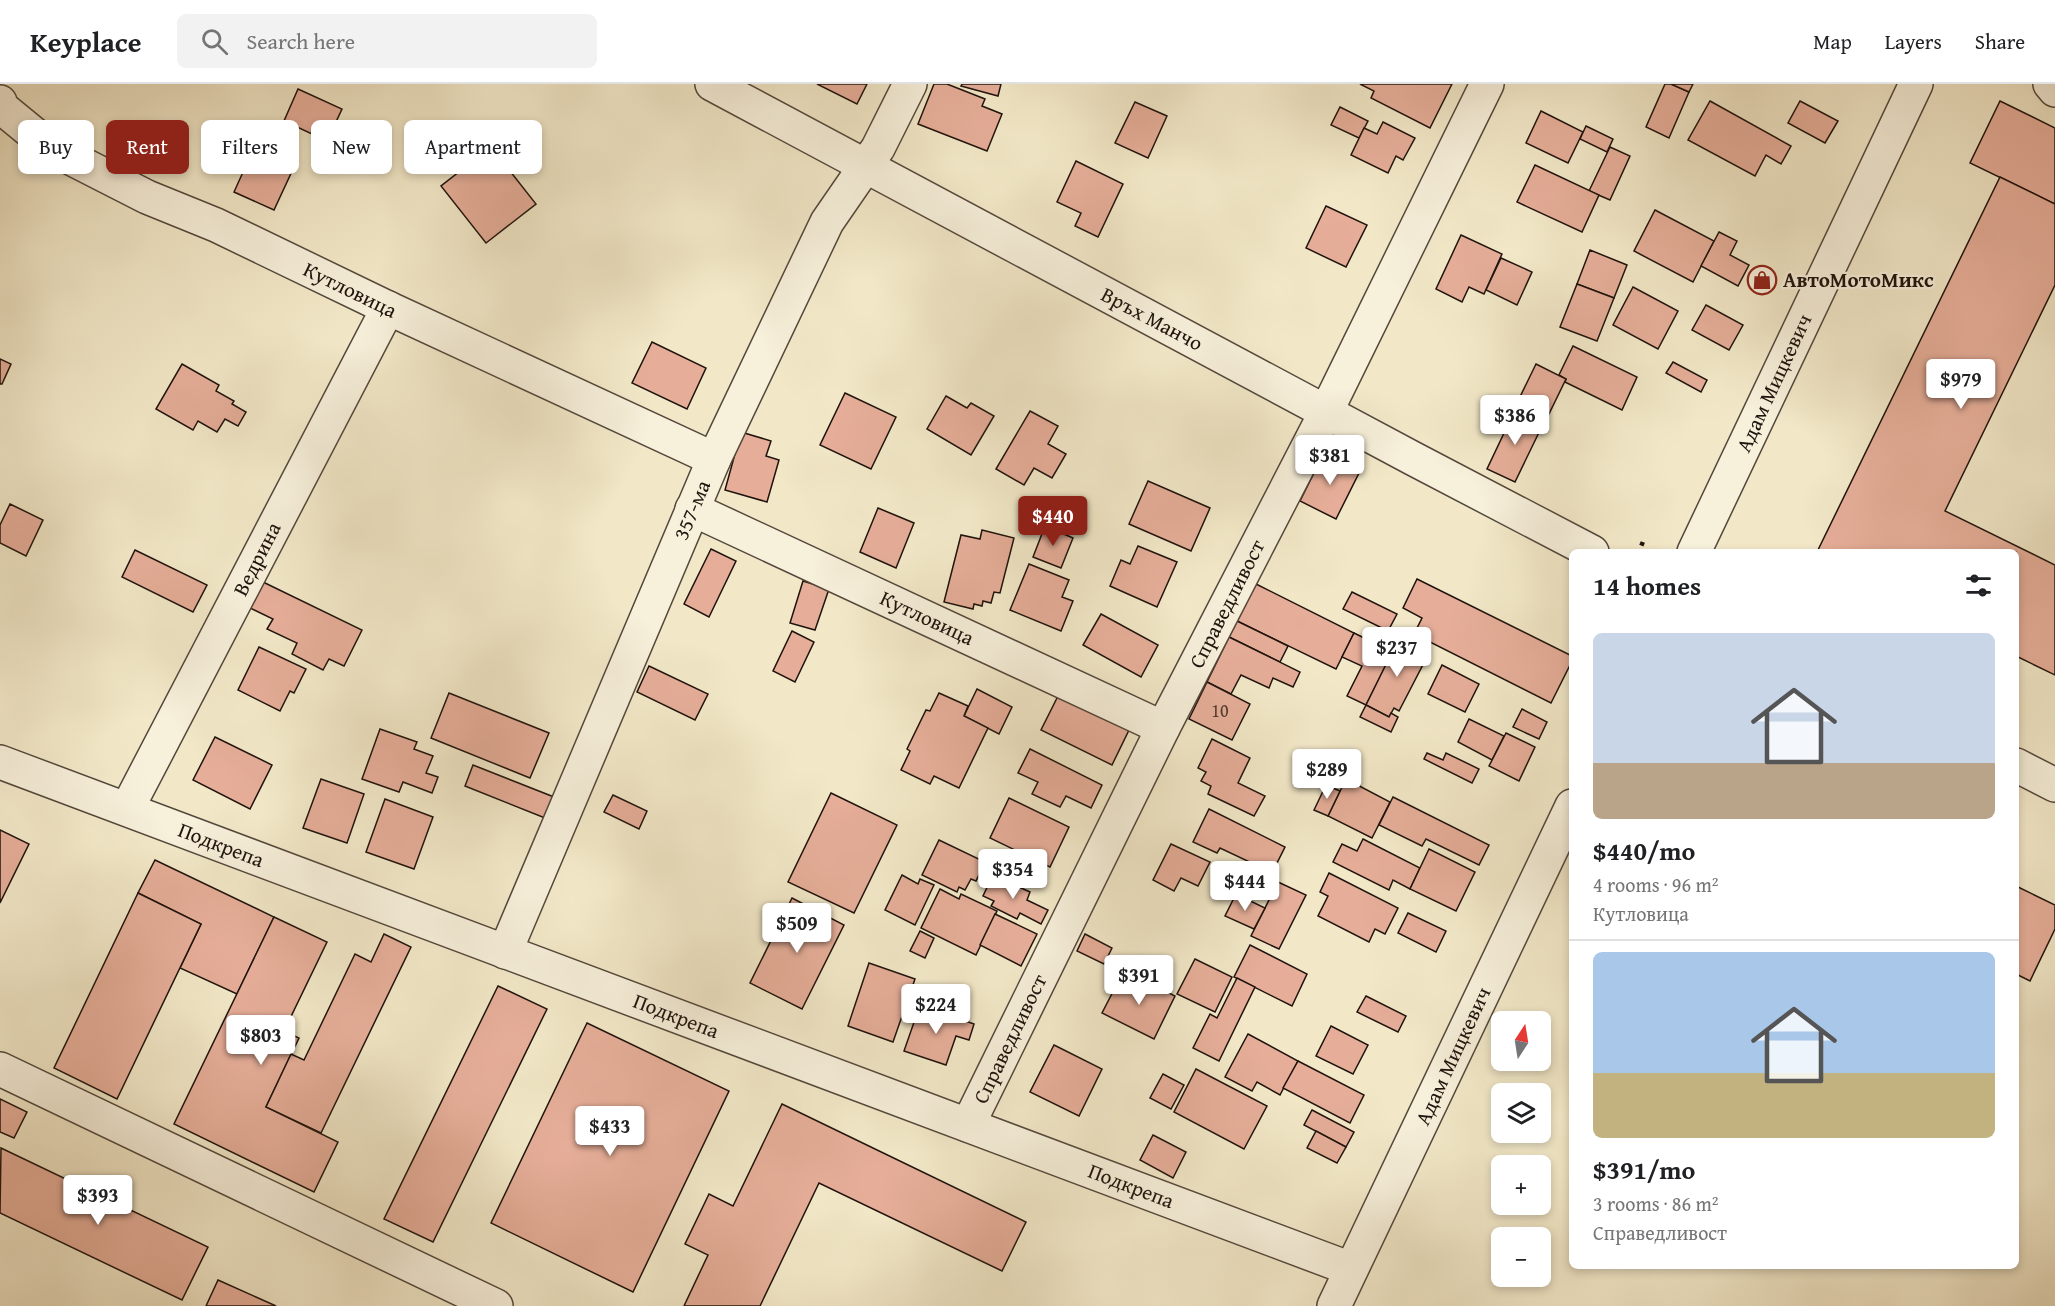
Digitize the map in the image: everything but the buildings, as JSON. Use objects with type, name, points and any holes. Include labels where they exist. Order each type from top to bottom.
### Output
[{"type":"street","name":"Връх Манчо","points":[[712,84],[1586,549]]},
{"type":"street","name":"357-ма","points":[[505,952],[714,459],[827,222],[878,148],[910,84]]},
{"type":"street","name":"Справедливост","points":[[968,1125],[1163,728],[1326,412],[1487,84]]},
{"type":"street","name":"Адам Мицкевич","points":[[1695,549],[1916,84]]},
{"type":"street","points":[[2050,84],[2055,90]]},
{"type":"street","name":"Кутловица","points":[[0,102],[1,107],[51,148],[147,197],[216,225],[387,308],[714,459]]},
{"type":"street","name":"Ведрина","points":[[127,809],[387,308]]},
{"type":"street","name":"Кутловица","points":[[692,509],[1163,728]]},
{"type":"street","name":"Подкрепа","points":[[0,762],[1351,1269]]},
{"type":"street","points":[[2019,767],[2055,785]]},
{"type":"street","name":"Адам Мицкевич","points":[[1334,1306],[1569,812]]},
{"type":"street","points":[[0,1069],[496,1306]]},
{"type":"path","points":[[1640,543],[1645,545]]},
{"type":"place","name":"АвтоМотоМикс","points":[[1762,280]]}]
